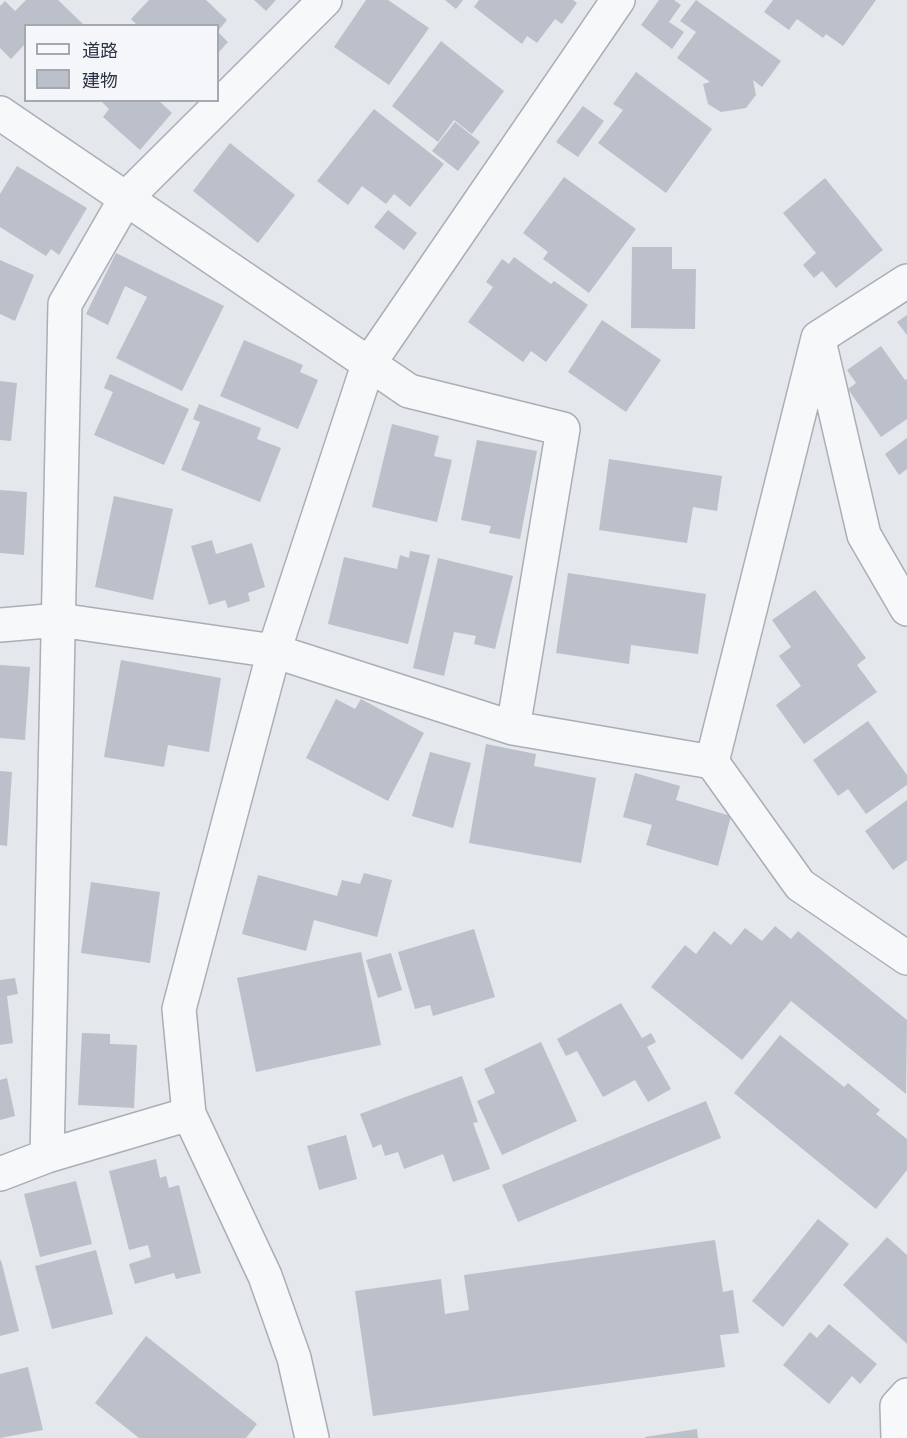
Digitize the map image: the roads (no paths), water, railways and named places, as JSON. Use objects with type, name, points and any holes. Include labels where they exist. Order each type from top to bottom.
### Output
[{"type":"street","points":[[47,1156],[65,304],[126,198],[326,0]]},
{"type":"street","points":[[312,1438],[294,1358],[265,1276],[189,1114],[179,1010],[274,651],[368,365],[618,0]]},
{"type":"street","points":[[0,112],[409,391],[563,429],[513,728]]},
{"type":"street","points":[[712,762],[818,338],[907,281]]},
{"type":"street","points":[[818,338],[864,535],[904,596]]},
{"type":"street","points":[[0,625],[59,620],[274,651],[513,728],[712,762],[800,885],[907,958]]},
{"type":"street","points":[[0,1174],[47,1156],[189,1114]]},
{"type":"street","points":[[898,1438],[897,1406],[907,1395]]}]
